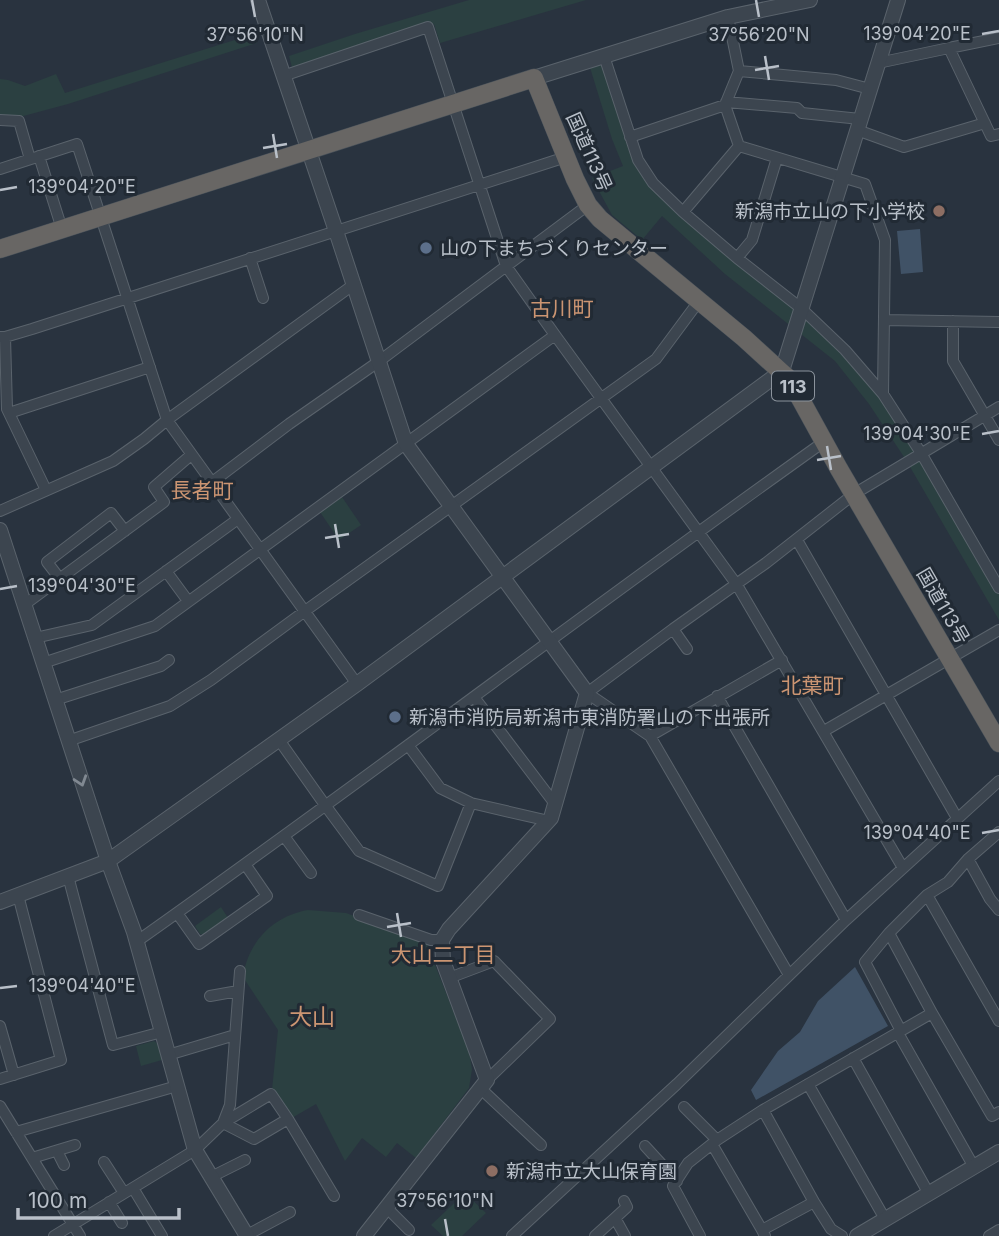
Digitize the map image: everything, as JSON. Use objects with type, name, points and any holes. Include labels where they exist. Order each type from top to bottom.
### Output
[{"type":"highway","points":[[0,249],[534,78]]},
{"type":"highway","name":"国道113号","points":[[534,78],[588,205],[600,219],[790,380],[999,743]]},
{"type":"street","points":[[258,0],[405,444],[587,693],[650,736],[789,975]]},
{"type":"street","points":[[534,78],[728,17],[810,0]]},
{"type":"street","points":[[0,902],[108,862],[358,684],[782,371],[898,0]]},
{"type":"street","points":[[728,17],[738,71],[726,104],[739,146]]},
{"type":"street","points":[[283,76],[428,27],[506,266],[737,584],[903,868]]},
{"type":"street","points":[[878,63],[999,38]]},
{"type":"street","points":[[949,48],[991,136],[999,134]]},
{"type":"street","points":[[604,56],[638,160],[653,183],[737,258],[802,309],[845,350],[883,394],[921,453],[999,588]]},
{"type":"street","points":[[738,71],[836,80],[870,89]]},
{"type":"street","points":[[630,138],[726,104],[797,108],[802,113],[859,125],[904,147],[985,123]]},
{"type":"street","points":[[0,120],[19,121],[62,229]]},
{"type":"street","points":[[0,169],[77,144],[167,420],[358,684]]},
{"type":"street","points":[[683,212],[739,146]]},
{"type":"street","points":[[739,146],[865,184],[884,240],[883,394]]},
{"type":"street","points":[[46,490],[7,409],[3,337],[566,157]]},
{"type":"street","points":[[737,258],[752,240],[778,158]]},
{"type":"street","points":[[211,483],[588,205]]},
{"type":"street","points":[[250,258],[263,298]]},
{"type":"street","points":[[0,511],[113,461],[353,285]]},
{"type":"street","points":[[68,741],[170,706],[211,680],[656,359],[699,301]]},
{"type":"street","points":[[884,320],[999,322]]},
{"type":"street","points":[[953,321],[953,361],[999,440]]},
{"type":"street","points":[[43,663],[155,626],[555,335]]},
{"type":"street","points":[[9,413],[150,367]]},
{"type":"street","points":[[541,1145],[483,1084],[443,961],[442,940],[449,929],[549,821],[587,693],[797,540],[854,494],[999,407]]},
{"type":"street","points":[[136,942],[699,530],[825,441]]},
{"type":"street","points":[[24,605],[164,502],[154,487],[191,455]]},
{"type":"street","points":[[60,579],[47,562],[111,513],[125,531]]},
{"type":"street","points":[[35,638],[92,625],[238,519]]},
{"type":"street","points":[[0,530],[136,942],[195,1150],[247,1236],[290,1212]]},
{"type":"street","points":[[797,540],[957,818]]},
{"type":"street","points":[[166,571],[188,601]]},
{"type":"street","points":[[673,629],[687,649]]},
{"type":"street","points":[[824,731],[999,630]]},
{"type":"street","points":[[55,699],[161,666],[169,660]]},
{"type":"street","points":[[650,736],[782,660]]},
{"type":"street","points":[[717,696],[846,920]]},
{"type":"street","points":[[474,697],[555,804]]},
{"type":"street","points":[[279,740],[359,851],[438,886],[471,803]]},
{"type":"street","points":[[408,745],[440,788],[471,803],[549,821]]},
{"type":"street","points":[[512,1236],[677,1084],[846,920],[999,781]]},
{"type":"street","points":[[974,1167],[865,962],[927,895],[948,882],[968,859],[999,832]]},
{"type":"street","points":[[284,836],[311,873]]},
{"type":"street","points":[[968,859],[999,910]]},
{"type":"street","points":[[177,913],[199,944],[267,896],[245,864]]},
{"type":"street","points":[[68,876],[113,1045],[162,1032]]},
{"type":"street","points":[[0,1079],[61,1060],[18,895]]},
{"type":"street","points":[[927,895],[999,1021]]},
{"type":"street","points":[[359,915],[431,940],[442,940]]},
{"type":"street","points":[[889,933],[992,1116],[999,1112]]},
{"type":"street","points":[[364,1236],[483,1084],[550,1019],[494,961],[449,978]]},
{"type":"street","points":[[223,1123],[230,1105],[240,971]]},
{"type":"street","points":[[210,996],[238,991]]},
{"type":"street","points":[[700,1236],[673,1186],[688,1163],[762,1110],[932,1013]]},
{"type":"street","points":[[0,1026],[13,1075]]},
{"type":"street","points":[[168,1055],[235,1035]]},
{"type":"street","points":[[853,1058],[929,1194]]},
{"type":"street","points":[[808,1084],[885,1219]]},
{"type":"street","points":[[16,1132],[177,1086]]},
{"type":"street","points":[[54,1236],[195,1150],[223,1123],[271,1094],[334,1196]]},
{"type":"street","points":[[684,1107],[715,1142],[763,1233],[814,1202]]},
{"type":"street","points":[[762,1110],[831,1229],[842,1236]]},
{"type":"street","points":[[2,1112],[80,1236]]},
{"type":"street","points":[[223,1123],[254,1139],[288,1119]]},
{"type":"street","points":[[32,1158],[75,1145]]},
{"type":"street","points":[[645,1146],[677,1181]]},
{"type":"street","points":[[57,1151],[64,1165]]},
{"type":"street","points":[[857,1236],[999,1152]]},
{"type":"street","points":[[211,1177],[245,1160]]},
{"type":"street","points":[[104,1162],[162,1236]]},
{"type":"street","points":[[594,1236],[627,1207],[624,1201]]},
{"type":"street","points":[[109,1202],[122,1223]]},
{"type":"street","points":[[386,1207],[410,1230]]},
{"type":"street","points":[[615,1218],[625,1236]]},
{"type":"street","points":[[989,1236],[999,1230]]},
{"type":"green space","points":[[469,0],[586,0],[440,43],[434,24],[293,71],[289,56]]},
{"type":"green space","points":[[254,34],[257,43],[68,104],[16,118],[0,117],[0,79],[25,86],[56,74],[65,93]]},
{"type":"green space","points":[[604,56],[630,137],[653,183],[802,309],[883,394],[999,588],[999,620],[906,460],[869,404],[835,361],[725,274],[662,216],[642,240],[612,215],[592,178],[623,166],[588,61]]},
{"type":"green space","points":[[342,497],[361,525],[339,540],[320,512]]},
{"type":"green space","points":[[221,907],[228,918],[205,935],[200,934],[195,926]]},
{"type":"green space","points":[[308,910],[346,913],[426,942],[469,1051],[472,1069],[469,1088],[416,1158],[397,1143],[386,1157],[362,1138],[345,1161],[316,1104],[290,1119],[272,1090],[278,1030],[243,977],[250,953],[264,933],[284,918]]},
{"type":"green space","points":[[154,1041],[158,1044],[162,1060],[141,1066],[136,1046]]},
{"type":"green space","points":[[465,1193],[486,1213],[462,1236],[443,1236],[431,1225]]},
{"type":"water","points":[[920,229],[923,272],[901,274],[897,231]]},
{"type":"water","points":[[855,967],[888,1026],[756,1100],[751,1090],[778,1051],[800,1032],[818,1001]]},
{"type":"place","name":"新潟市立山の下小学校","points":[[939,211]]},
{"type":"place","name":"山の下まちづくりセンター","points":[[426,248]]},
{"type":"place","name":"新潟市消防局新潟市東消防署山の下出張所","points":[[395,717]]},
{"type":"place","name":"新潟市立大山保育園","points":[[492,1171]]},
{"type":"district","name":"古川町","points":[[562,308]]},
{"type":"district","name":"長者町","points":[[202,490]]},
{"type":"district","name":"北葉町","points":[[812,685]]},
{"type":"district","name":"大山二丁目","points":[[443,954]]},
{"type":"district","name":"大山","points":[[312,1017]]}]
